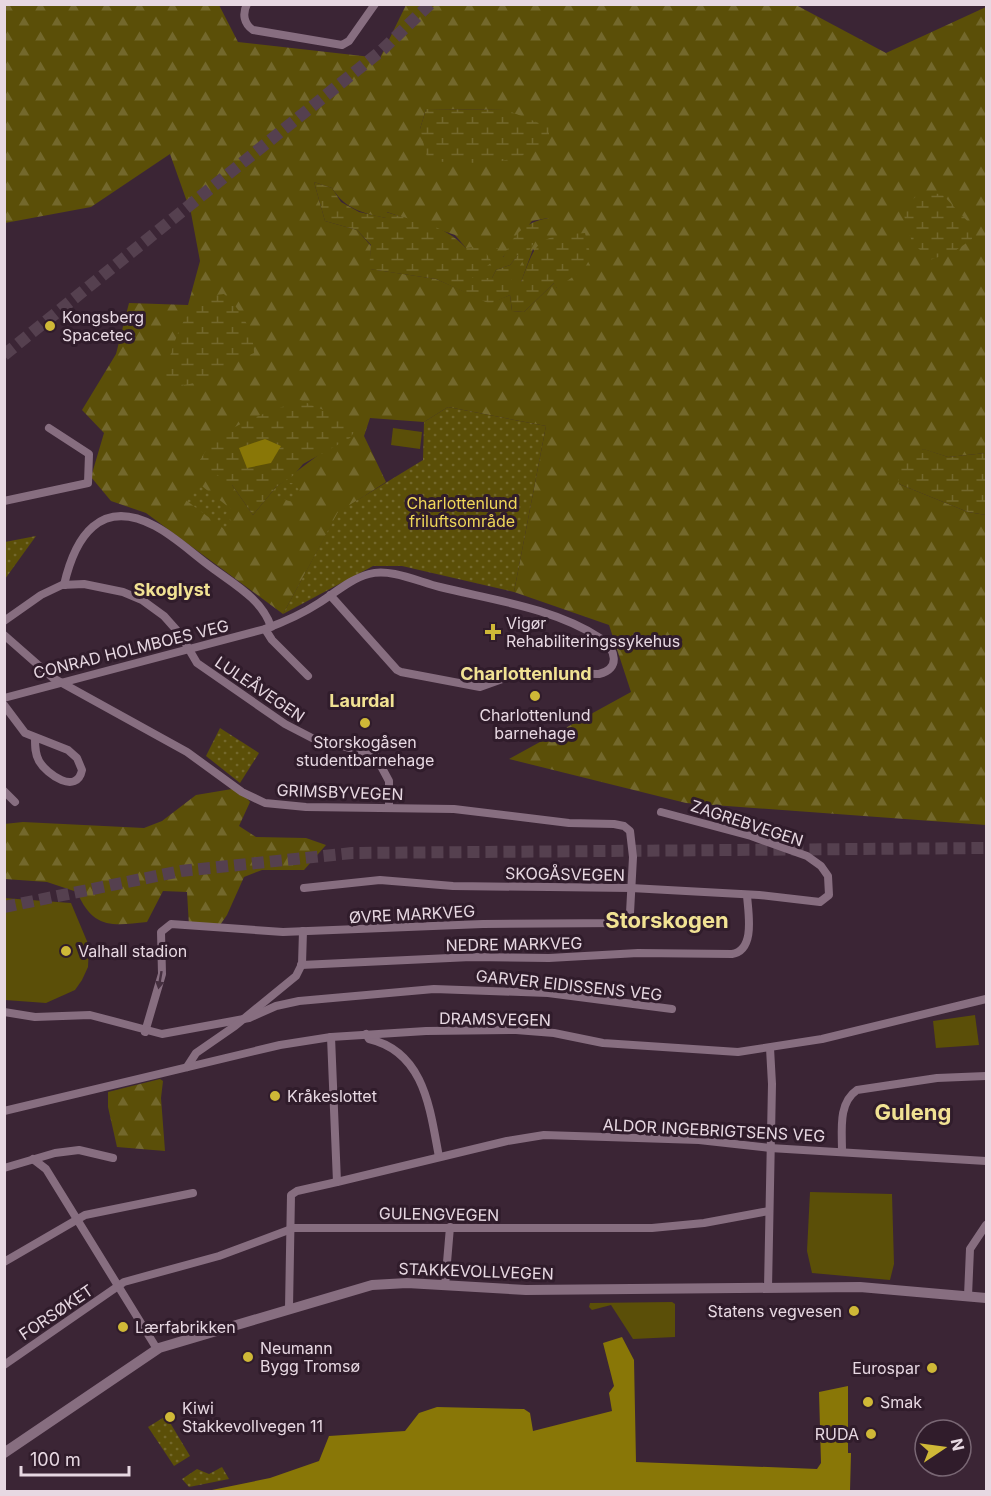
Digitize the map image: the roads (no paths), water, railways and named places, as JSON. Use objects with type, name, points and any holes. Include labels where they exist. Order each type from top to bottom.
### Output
[{"type":"street","points":[[247,4],[244,17],[248,26],[253,30],[342,45],[349,41],[375,4]]},
{"type":"street","points":[[4,501],[88,483],[89,454],[49,429]]},
{"type":"street","points":[[4,621],[41,594],[64,585],[74,556],[88,529],[101,521],[131,518],[156,526],[262,606],[272,640],[308,676]]},
{"type":"street","name":"CONRAD HOLMBOES VEG","points":[[4,698],[268,628],[299,615],[351,581],[371,573],[398,576],[507,602],[564,622],[602,639],[611,648],[615,658],[610,670],[599,675],[525,673],[508,675],[480,687],[397,670],[330,595]]},
{"type":"street","name":"LULEÅVEGEN","points":[[64,585],[101,586],[142,600],[164,616],[180,634],[197,663],[297,731],[312,738],[375,755],[383,765],[389,782],[389,808]]},
{"type":"street","name":"GRIMSBYVEGEN","points":[[4,635],[38,666],[60,682],[187,752],[242,792],[265,803],[306,807],[454,809],[569,823],[621,825],[628,828],[631,837],[631,888]]},
{"type":"street","points":[[4,705],[17,725],[35,738],[71,752],[81,767],[80,778],[75,782],[64,782],[46,771],[35,752],[35,738]]},
{"type":"street","points":[[4,792],[15,802]]},
{"type":"street","name":"ZAGREBVEGEN","points":[[661,812],[743,834],[807,856],[821,866],[828,876],[831,890],[826,900]]},
{"type":"street","name":"SKOGÅSVEGEN","points":[[304,888],[380,880],[453,886],[631,888],[747,894],[814,902],[826,900]]},
{"type":"street","name":"ØVRE MARKVEG","points":[[145,1032],[161,980],[161,935],[165,927],[173,923],[273,931],[303,931],[476,924],[622,923],[627,921],[630,913],[631,888]]},
{"type":"street","name":"NEDRE MARKVEG","points":[[301,965],[335,961],[405,962],[471,957],[737,954],[744,949],[748,935],[747,894]]},
{"type":"street","points":[[187,1067],[196,1053],[292,980],[301,965],[303,931]]},
{"type":"street","name":"GARVER EIDISSENS VEG","points":[[4,1012],[35,1017],[90,1015],[145,1032],[169,1034],[243,1018],[299,1001],[452,988],[562,994],[672,1009]]},
{"type":"street","name":"DRAMSVEGEN","points":[[4,1111],[280,1045],[366,1034],[516,1030],[554,1033],[593,1042],[738,1052],[822,1039],[987,999]]},
{"type":"street","points":[[366,1034],[369,1040],[388,1044],[420,1080],[427,1093],[439,1157]]},
{"type":"street","points":[[331,1038],[337,1182]]},
{"type":"street","points":[[768,1288],[772,1084],[770,1048]]},
{"type":"street","points":[[842,1151],[845,1106],[848,1098],[857,1090],[937,1078],[987,1076]]},
{"type":"street","name":"ALDOR INGEBRIGTSENS VEG","points":[[288,1230],[292,1193],[518,1138],[544,1135],[689,1139],[736,1142],[770,1148],[987,1161]]},
{"type":"street","points":[[4,1167],[79,1150],[113,1158]]},
{"type":"street","points":[[33,1159],[46,1169],[157,1349]]},
{"type":"street","points":[[4,1262],[77,1219],[114,1208],[193,1193]]},
{"type":"street","name":"GULENGVEGEN","points":[[118,1286],[132,1279],[219,1256],[288,1230],[309,1227],[652,1228],[704,1223],[769,1211]]},
{"type":"street","points":[[968,1296],[969,1249],[987,1225]]},
{"type":"street","points":[[445,1286],[450,1227]]},
{"type":"street","points":[[288,1230],[289,1308]]},
{"type":"street","name":"STAKKEVOLLVEGEN","points":[[4,1453],[157,1349],[372,1285],[400,1283],[508,1290],[881,1288],[987,1298]]},
{"type":"street","name":"FORSØKET","points":[[8,1363],[118,1286]]},
{"type":"tunnel","points":[[4,355],[382,50],[430,4]]},
{"type":"tunnel","points":[[4,907],[181,871],[352,853],[986,848]]},
{"type":"place","name":"Kongsberg Spacetec","points":[[50,326]]},
{"type":"place","name":"Vigør Rehabiliteringssykehus","points":[[493,632]]},
{"type":"place","name":"Charlottenlund barnehage","points":[[535,696]]},
{"type":"place","name":"Storskogåsen studentbarnehage","points":[[365,723]]},
{"type":"place","name":"Valhall stadion","points":[[66,951]]},
{"type":"place","name":"Kråkeslottet","points":[[275,1096]]},
{"type":"place","name":"Statens vegvesen","points":[[854,1311]]},
{"type":"place","name":"Lærfabrikken","points":[[123,1327]]},
{"type":"place","name":"Neumann Bygg Tromsø","points":[[248,1357]]},
{"type":"place","name":"Eurospar","points":[[932,1368]]},
{"type":"place","name":"Smak","points":[[868,1402]]},
{"type":"place","name":"Kiwi Stakkevollvegen 11","points":[[170,1417]]},
{"type":"place","name":"RUDA","points":[[871,1434]]},
{"type":"district","name":"Skoglyst","points":[[172,589]]},
{"type":"district","name":"Charlottenlund","points":[[526,673]]},
{"type":"district","name":"Laurdal","points":[[362,700]]},
{"type":"district","name":"Storskogen","points":[[667,920]]},
{"type":"district","name":"Guleng","points":[[913,1112]]},
{"type":"park label","name":"Charlottenlund friluftsområde","points":[[462,512]]}]
